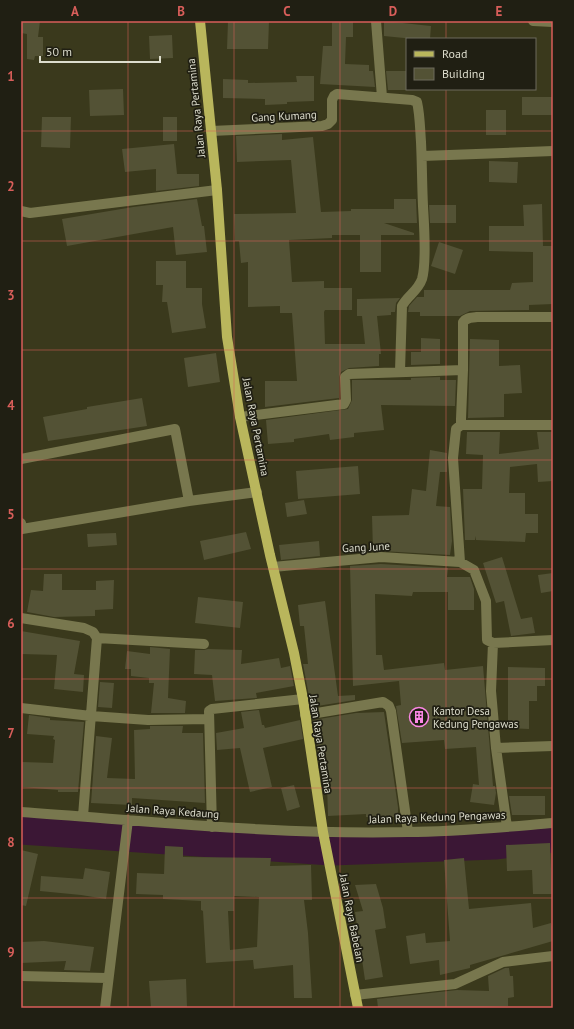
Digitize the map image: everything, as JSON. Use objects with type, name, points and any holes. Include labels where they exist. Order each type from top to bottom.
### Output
[{"type":"main road","name":"Jalan Raya Pertamina","points":[[200,21],[217,190],[227,337],[240,417],[273,567],[294,653],[303,699],[323,832]]},
{"type":"main road","name":"Jalan Raya Babelan","points":[[323,832],[358,1008]]},
{"type":"street","points":[[376,21],[382,97],[412,100],[417,102],[420,112],[424,268],[420,284],[402,306],[400,372]]},
{"type":"street","points":[[533,21],[553,22]]},
{"type":"street","name":"Gang Kumang","points":[[211,131],[322,126],[328,124],[332,120],[332,100],[337,94],[382,97]]},
{"type":"street","points":[[422,156],[553,151]]},
{"type":"street","points":[[21,211],[30,213],[217,190]]},
{"type":"street","points":[[461,425],[463,322],[468,318],[553,317]]},
{"type":"street","points":[[240,417],[344,404],[346,400],[346,375],[463,370]]},
{"type":"street","points":[[553,425],[461,425],[456,429],[453,458],[460,562],[474,570],[486,601],[487,640],[492,643],[553,640]]},
{"type":"street","points":[[21,459],[175,429],[188,501]]},
{"type":"street","points":[[21,523],[22,529],[188,501],[256,492]]},
{"type":"street","name":"Gang June","points":[[273,567],[381,556],[460,562]]},
{"type":"street","points":[[21,618],[84,628],[93,632],[97,638],[83,816]]},
{"type":"street","points":[[97,638],[204,644]]},
{"type":"street","points":[[492,643],[492,691],[496,748],[507,827]]},
{"type":"street","points":[[212,827],[211,760],[208,719],[209,711],[212,709],[303,699]]},
{"type":"street","points":[[305,715],[383,702],[389,706],[392,711],[408,832]]},
{"type":"street","points":[[21,708],[91,716],[148,720],[208,719]]},
{"type":"street","points":[[496,748],[553,746]]},
{"type":"street","name":"Jalan Raya Kedaung","points":[[21,812],[83,816],[127,825],[323,832]]},
{"type":"street","name":"Jalan Raya Kedung Pengawas","points":[[323,832],[408,832],[553,823]]},
{"type":"street","points":[[104,1008],[127,825]]},
{"type":"street","points":[[355,995],[455,984],[503,962],[553,956]]},
{"type":"street","points":[[21,976],[107,978]]},
{"type":"building","points":[[22,21],[40,21],[38,37],[43,37],[43,56],[35,56],[34,60],[27,59],[27,34],[21,33]]},
{"type":"building","points":[[228,21],[269,21],[268,49],[227,49]]},
{"type":"building","points":[[332,21],[353,21],[353,37],[346,37],[345,64],[369,65],[369,71],[373,71],[375,87],[320,84],[323,46],[332,46]]},
{"type":"building","points":[[384,21],[431,26],[430,38],[406,38],[384,36]]},
{"type":"building","points":[[172,35],[173,58],[150,59],[149,36]]},
{"type":"building","points":[[386,71],[406,71],[406,90],[388,90]]},
{"type":"building","points":[[296,76],[314,76],[314,101],[287,102],[287,104],[265,105],[265,99],[223,98],[223,79],[248,80],[248,83],[297,82]]},
{"type":"building","points":[[123,89],[124,115],[90,116],[89,90]]},
{"type":"building","points":[[522,97],[553,97],[553,115],[522,115]]},
{"type":"building","points":[[486,110],[506,110],[506,135],[486,135]]},
{"type":"building","points":[[42,117],[71,117],[70,148],[41,147]]},
{"type":"building","points":[[163,117],[177,117],[177,141],[163,141]]},
{"type":"building","points":[[282,134],[282,140],[313,137],[321,212],[351,211],[351,209],[394,209],[394,199],[416,199],[417,223],[384,223],[414,233],[414,235],[381,235],[381,272],[360,272],[360,235],[332,235],[332,238],[289,240],[292,282],[324,281],[324,288],[352,288],[352,310],[325,310],[324,312],[325,344],[365,344],[362,316],[357,316],[357,299],[400,298],[396,303],[395,312],[391,312],[391,315],[377,316],[381,354],[379,354],[379,366],[349,368],[341,372],[339,377],[339,398],[265,407],[265,381],[297,381],[292,313],[280,313],[280,306],[248,307],[248,262],[241,263],[239,241],[235,241],[234,214],[296,213],[291,160],[237,162],[236,136]]},
{"type":"building","points":[[174,144],[177,174],[199,174],[199,186],[156,191],[156,169],[125,172],[122,149]]},
{"type":"building","points":[[489,161],[518,162],[517,183],[489,182]]},
{"type":"building","points":[[197,199],[202,226],[204,226],[207,252],[176,255],[173,227],[67,246],[62,219],[133,207]]},
{"type":"building","points":[[542,204],[543,246],[553,246],[553,304],[529,305],[529,310],[470,311],[460,316],[420,316],[420,312],[408,312],[409,306],[417,297],[424,297],[424,290],[510,290],[512,283],[533,282],[533,252],[489,251],[489,226],[524,226],[523,205]]},
{"type":"building","points":[[429,205],[456,205],[456,223],[430,223]]},
{"type":"building","points":[[439,242],[463,250],[455,274],[431,266]]},
{"type":"building","points":[[156,261],[186,261],[186,288],[202,288],[202,304],[206,328],[172,333],[167,302],[162,302],[163,285],[156,285]]},
{"type":"building","points":[[421,338],[440,339],[440,364],[411,365],[411,352],[421,352]]},
{"type":"building","points":[[470,339],[499,340],[499,366],[520,365],[522,393],[504,394],[504,417],[468,418]]},
{"type":"building","points":[[216,353],[220,382],[188,387],[184,358]]},
{"type":"building","points":[[440,377],[440,380],[456,380],[455,406],[381,405],[384,430],[354,433],[354,437],[330,440],[329,434],[294,439],[294,442],[268,444],[266,420],[348,409],[352,400],[352,380],[411,380],[411,378]]},
{"type":"building","points":[[142,398],[147,426],[48,441],[43,417],[87,409],[87,407]]},
{"type":"building","points":[[467,432],[500,432],[499,454],[539,449],[537,432],[553,432],[553,481],[538,482],[537,464],[510,467],[509,493],[525,493],[525,514],[538,514],[538,533],[526,533],[525,542],[476,540],[475,536],[475,540],[465,540],[463,489],[482,489],[483,455],[466,454]]},
{"type":"building","points":[[430,450],[447,453],[447,472],[440,472],[436,506],[450,507],[452,541],[450,555],[373,551],[372,516],[409,515],[412,489],[426,491]]},
{"type":"building","points":[[358,466],[360,494],[298,499],[296,471]]},
{"type":"building","points":[[304,500],[307,514],[287,517],[285,503]]},
{"type":"building","points":[[246,532],[251,549],[204,560],[200,541]]},
{"type":"building","points":[[116,533],[117,545],[88,547],[87,534]]},
{"type":"building","points":[[319,541],[320,556],[281,560],[279,545]]},
{"type":"building","points":[[502,557],[521,619],[532,617],[535,633],[511,636],[504,601],[496,603],[483,563]]},
{"type":"building","points":[[381,564],[448,568],[447,577],[470,577],[474,589],[474,610],[448,610],[448,592],[413,592],[412,596],[375,594],[376,655],[382,655],[384,670],[444,663],[445,670],[483,666],[493,786],[495,786],[496,793],[494,805],[470,802],[473,784],[479,785],[476,747],[445,749],[444,740],[402,743],[396,706],[401,705],[399,681],[353,686],[350,566]]},
{"type":"building","points":[[553,573],[553,591],[541,593],[538,575]]},
{"type":"building","points":[[44,574],[62,574],[62,590],[96,590],[96,581],[114,580],[113,609],[95,610],[95,616],[54,617],[27,612],[31,590],[43,591]]},
{"type":"building","points":[[198,597],[243,602],[240,628],[195,623]]},
{"type":"building","points":[[325,601],[338,696],[355,695],[355,700],[311,707],[303,664],[308,664],[304,626],[300,626],[298,605]]},
{"type":"building","points":[[21,631],[80,641],[74,674],[84,675],[83,692],[54,689],[57,655],[21,654]]},
{"type":"building","points":[[150,647],[170,649],[168,698],[186,701],[185,713],[151,713],[154,683],[149,683],[149,678],[131,676],[131,669],[125,669],[127,651],[150,654]]},
{"type":"building","points":[[195,650],[242,650],[241,664],[279,658],[281,668],[290,666],[294,686],[256,693],[257,698],[215,701],[212,675],[194,674]]},
{"type":"building","points":[[508,667],[545,668],[545,686],[537,686],[537,701],[529,701],[529,729],[508,728]]},
{"type":"building","points":[[100,682],[114,683],[112,708],[98,707]]},
{"type":"building","points":[[259,710],[262,725],[264,725],[265,728],[300,720],[303,739],[263,748],[272,787],[250,792],[240,748],[217,750],[216,733],[244,728],[241,712]]},
{"type":"building","points":[[384,712],[398,807],[398,817],[366,817],[366,814],[328,816],[327,783],[323,753],[318,753],[313,720],[356,713]]},
{"type":"building","points":[[29,715],[50,718],[50,720],[84,722],[78,792],[58,792],[58,790],[21,787],[22,762],[53,763],[54,736],[27,734]]},
{"type":"building","points":[[150,726],[183,726],[182,733],[203,733],[205,803],[132,798],[132,805],[91,803],[96,736],[112,738],[107,778],[135,779],[134,730],[150,729]]},
{"type":"building","points":[[294,785],[300,807],[287,811],[281,788]]},
{"type":"building","points":[[509,796],[545,796],[545,815],[512,815]]},
{"type":"building","points":[[550,843],[552,894],[533,894],[532,870],[507,871],[506,845]]},
{"type":"building","points":[[165,846],[183,847],[183,857],[271,858],[270,866],[311,865],[312,900],[304,900],[308,933],[312,998],[294,998],[293,965],[254,969],[253,960],[206,963],[201,901],[163,899],[163,895],[136,894],[137,873],[164,874]],"holes":[[[234,896],[259,897],[257,947],[230,950],[228,911],[234,911]]]},
{"type":"building","points":[[21,850],[38,854],[26,906],[21,905]]},
{"type":"building","points":[[464,858],[469,909],[531,903],[533,928],[551,923],[553,941],[470,965],[470,968],[440,975],[439,960],[410,964],[406,936],[425,933],[426,943],[450,941],[444,860]]},
{"type":"building","points":[[85,868],[110,872],[106,899],[40,891],[41,876],[83,879]]},
{"type":"building","points":[[376,884],[383,908],[386,928],[375,930],[383,977],[365,980],[355,912],[363,911],[355,885]]},
{"type":"building","points":[[44,941],[94,947],[90,971],[64,970],[66,961],[21,963],[21,942]]},
{"type":"building","points":[[505,968],[509,968],[510,976],[513,976],[514,997],[508,998],[508,1006],[484,1007],[485,1008],[378,1008],[377,999],[457,990],[489,991],[488,976]]},
{"type":"building","points":[[186,979],[187,1007],[151,1008],[149,981]]},
{"type":"waterway","points":[[21,830],[331,851],[495,845],[553,838]]},
{"type":"place","name":"Kantor Desa Kedung Pengawas","points":[[419,717]]}]
